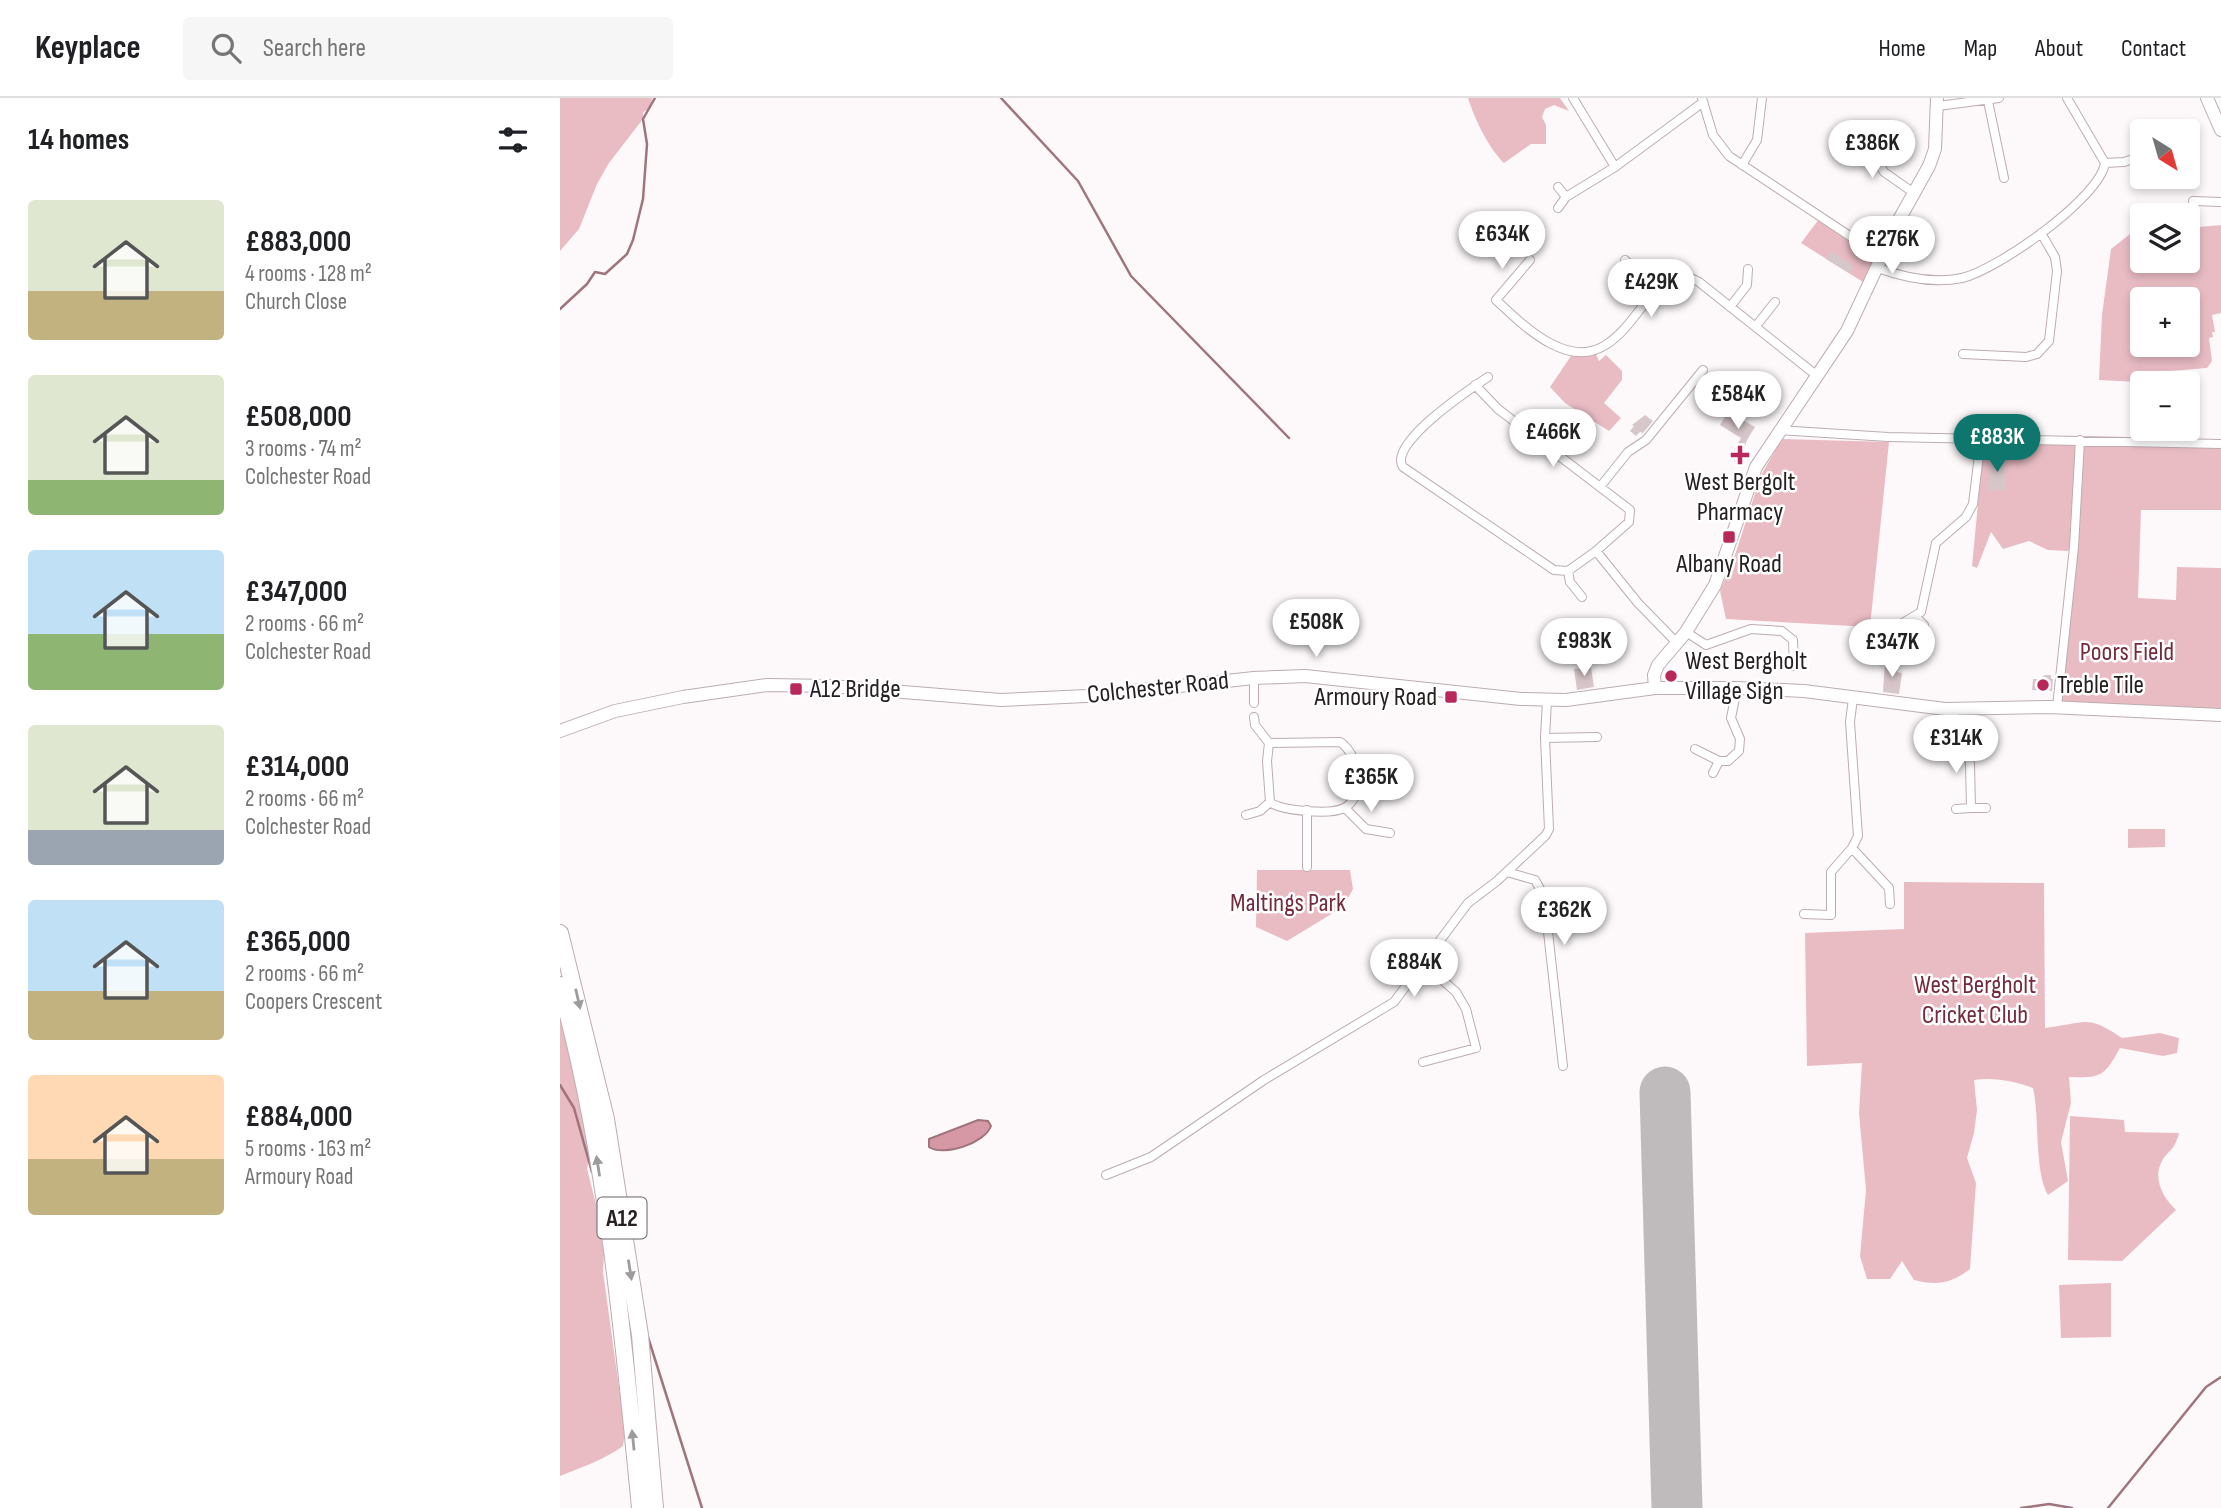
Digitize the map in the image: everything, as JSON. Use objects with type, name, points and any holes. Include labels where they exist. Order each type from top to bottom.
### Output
[{"type":"highway","name":"A12","points":[[560,933],[606,1119],[640,1335],[654,1508]]},
{"type":"highway","name":"A12","points":[[560,985],[590,1113],[620,1307],[640,1508]]},
{"type":"main road","points":[[2207,98],[2221,130]]},
{"type":"main road","points":[[1655,688],[1655,670],[1681,638],[1722,570],[1748,485],[1778,430],[1847,331],[1914,193],[1935,149],[1938,102]]},
{"type":"main road","name":"Colchester Road","points":[[560,731],[615,710],[767,685],[830,686],[1001,700],[1086,696],[1254,678],[1334,677],[1488,697],[1547,700],[1589,698],[1655,688],[1737,688],[1804,691],[1954,710],[2057,707],[2221,715]]},
{"type":"street","points":[[1573,98],[1615,167]]},
{"type":"street","points":[[1742,165],[1757,140],[1762,98]]},
{"type":"street","points":[[1938,102],[1988,101],[1999,98]]},
{"type":"street","points":[[1558,208],[1566,197],[1615,167],[1702,101],[1718,144],[1742,165],[1880,263],[1910,279],[1963,278],[1989,266],[2041,233],[2094,187],[2104,172],[2105,163],[2067,98]]},
{"type":"street","points":[[1988,101],[2004,177]]},
{"type":"street","points":[[1846,136],[1859,136],[1864,139],[1884,172],[1914,193]]},
{"type":"street","points":[[2105,163],[2130,160]]},
{"type":"street","points":[[1558,187],[1566,197]]},
{"type":"street","points":[[2193,201],[2221,202]]},
{"type":"street","points":[[1963,354],[2026,357],[2037,354],[2049,341],[2057,271],[2055,257],[2041,233]]},
{"type":"street","points":[[1530,260],[1496,300],[1546,341],[1565,350],[1582,353],[1596,350],[1614,339],[1658,289],[1672,279],[1687,276],[1694,278],[1756,326],[1816,376]]},
{"type":"street","points":[[1625,260],[1658,289]]},
{"type":"street","points":[[1731,307],[1747,285],[1750,277],[1748,269]]},
{"type":"street","points":[[1756,326],[1775,302]]},
{"type":"street","points":[[1600,487],[1628,453],[1646,440],[1703,370]]},
{"type":"street","points":[[1475,385],[1499,409],[1630,510],[1631,519],[1623,528],[1568,571],[1554,570],[1403,467],[1399,461],[1399,455],[1409,441],[1428,422],[1475,385],[1488,377]]},
{"type":"street","points":[[1778,430],[1888,437],[2221,444]]},
{"type":"street","points":[[1901,624],[1921,612],[1936,543],[1966,517],[1973,504],[1981,438]]},
{"type":"street","points":[[2057,707],[2076,525],[2080,440]]},
{"type":"street","points":[[1596,551],[1638,603],[1681,638],[1710,645],[1745,629],[1782,631],[1793,640],[1794,666]]},
{"type":"street","points":[[1568,571],[1570,582],[1582,597]]},
{"type":"street","points":[[1916,617],[1924,625]]},
{"type":"street","points":[[1254,678],[1254,703]]},
{"type":"street","points":[[1695,749],[1719,761],[1728,761],[1739,751],[1740,738],[1731,718],[1737,688]]},
{"type":"street","points":[[1804,914],[1831,915],[1830,872],[1852,848],[1858,835],[1850,722],[1853,698]]},
{"type":"street","points":[[1107,1175],[1151,1157],[1264,1080],[1394,1002],[1468,902],[1534,849],[1549,829],[1545,738],[1547,700]]},
{"type":"street","points":[[1954,710],[1954,735],[1967,750],[1970,764],[1971,808]]},
{"type":"street","points":[[1254,717],[1255,725],[1269,743],[1267,761],[1270,802]]},
{"type":"street","points":[[1545,738],[1597,737]]},
{"type":"street","points":[[1269,743],[1340,742],[1346,746],[1358,775],[1355,792],[1345,808],[1335,811],[1280,808],[1270,802]]},
{"type":"street","points":[[1713,773],[1719,761]]},
{"type":"street","points":[[1246,815],[1259,811],[1270,802]]},
{"type":"street","points":[[1345,808],[1366,829],[1390,833]]},
{"type":"street","points":[[1956,808],[1986,808]]},
{"type":"street","points":[[1307,810],[1307,866]]},
{"type":"street","points":[[1852,848],[1889,888],[1890,904]]},
{"type":"street","points":[[1507,872],[1535,880],[1544,896],[1563,1066]]},
{"type":"street","points":[[1423,963],[1456,992],[1466,1009],[1476,1048],[1423,1062]]},
{"type":"green space","points":[[560,98],[652,98],[651,108],[643,112],[643,119],[609,163],[597,184],[579,229],[560,251]]},
{"type":"green space","points":[[1468,98],[1560,98],[1569,111],[1554,105],[1545,109],[1542,117],[1546,125],[1546,144],[1531,144],[1504,163],[1483,133]]},
{"type":"green space","points":[[1819,219],[1879,257],[1863,282],[1801,243]]},
{"type":"green space","points":[[2221,225],[2221,313],[2212,315],[2215,332],[2212,332],[2213,337],[2209,338],[2212,361],[2207,368],[2130,371],[2130,382],[2099,380],[2102,315],[2111,249],[2130,234],[2130,273],[2200,273],[2200,227]]},
{"type":"green space","points":[[1596,354],[1599,361],[1606,355],[1622,371],[1622,380],[1604,403],[1621,418],[1609,431],[1565,403],[1550,387],[1571,356]]},
{"type":"green space","points":[[1782,439],[1889,442],[1870,627],[1726,619],[1720,591],[1735,555],[1761,475]]},
{"type":"green space","points":[[1984,441],[2077,442],[2073,536],[2068,551],[2048,550],[2029,541],[2003,549],[1991,532],[1977,568],[1972,566]]},
{"type":"green space","name":"Poors Field","points":[[2083,443],[2221,446],[2221,510],[2141,510],[2138,598],[2176,600],[2177,567],[2221,568],[2221,711],[2060,703]]},
{"type":"green space","points":[[2128,829],[2165,829],[2165,847],[2128,848]]},
{"type":"green space","name":"Maltings Park","points":[[1257,870],[1350,870],[1353,889],[1343,907],[1287,941],[1256,927]]},
{"type":"green space","name":"West Bergholt Cricket Club","points":[[1904,882],[2044,883],[2045,1028],[2085,1022],[2100,1025],[2122,1038],[2160,1033],[2179,1038],[2177,1053],[2163,1056],[2120,1048],[2110,1065],[2100,1074],[2069,1077],[2071,1103],[2061,1142],[2068,1181],[2048,1195],[2039,1159],[2033,1088],[2004,1080],[1974,1080],[1977,1110],[1967,1158],[1976,1183],[1970,1269],[1950,1280],[1937,1283],[1914,1280],[1902,1261],[1890,1279],[1867,1279],[1860,1256],[1866,1190],[1859,1113],[1862,1063],[1807,1066],[1805,933],[1904,929]]},
{"type":"green space","points":[[560,989],[593,1136],[587,1169],[598,1212],[604,1255],[603,1272],[625,1431],[623,1446],[616,1451],[560,1476]]},
{"type":"green space","points":[[2070,1116],[2124,1120],[2125,1132],[2179,1133],[2175,1144],[2161,1163],[2158,1176],[2164,1195],[2176,1210],[2122,1261],[2068,1260]]},
{"type":"green space","points":[[2111,1283],[2111,1337],[2061,1338],[2059,1285]]},
{"type":"shaded area","points":[[978,1120],[988,1121],[991,1126],[973,1143],[944,1150],[929,1147],[929,1139]]},
{"type":"building","points":[[1831,251],[1854,266],[1849,273],[1826,259]]},
{"type":"building","points":[[1734,402],[1745,408],[1739,418],[1755,427],[1744,450],[1749,453],[1741,465],[1734,461],[1736,456],[1732,454],[1741,438],[1720,425]]},
{"type":"building","points":[[1645,415],[1653,421],[1643,433],[1640,432],[1636,436],[1630,431],[1634,426],[1632,425]]},
{"type":"building","points":[[1990,457],[2006,457],[2006,490],[1987,491],[1987,481],[1990,481]]},
{"type":"building","points":[[1885,662],[1898,664],[1897,672],[1902,673],[1899,694],[1883,692]]},
{"type":"building","points":[[1591,667],[1594,687],[1577,690],[1574,669]]},
{"type":"building","name":"Treble Tile","points":[[2051,675],[2053,679],[2052,691],[2032,690],[2033,679]]},
{"type":"waterway","points":[[560,309],[587,284],[595,272],[605,274],[627,254],[643,199],[647,144],[643,119],[655,98]]},
{"type":"waterway","points":[[1001,98],[1078,181],[1131,276],[1289,438]]},
{"type":"waterway","points":[[560,1085],[574,1108],[592,1172]]},
{"type":"waterway","points":[[647,1334],[702,1508]]},
{"type":"waterway","points":[[2108,1508],[2206,1387],[2221,1377]]},
{"type":"waterway","points":[[2021,1508],[2049,1504],[2072,1508]]},
{"type":"runway","points":[[1665,1092],[1677,1508]]},
{"type":"place","name":"West Bergolt Pharmacy","points":[[1740,455]]},
{"type":"place","name":"Albany Road","points":[[1729,537]]},
{"type":"place","name":"West Bergholt Village Sign","points":[[1671,676]]},
{"type":"place","name":"Treble Tile","points":[[2043,685]]},
{"type":"place","name":"A12 Bridge","points":[[796,689]]},
{"type":"place","name":"Armoury Road","points":[[1451,697]]}]
